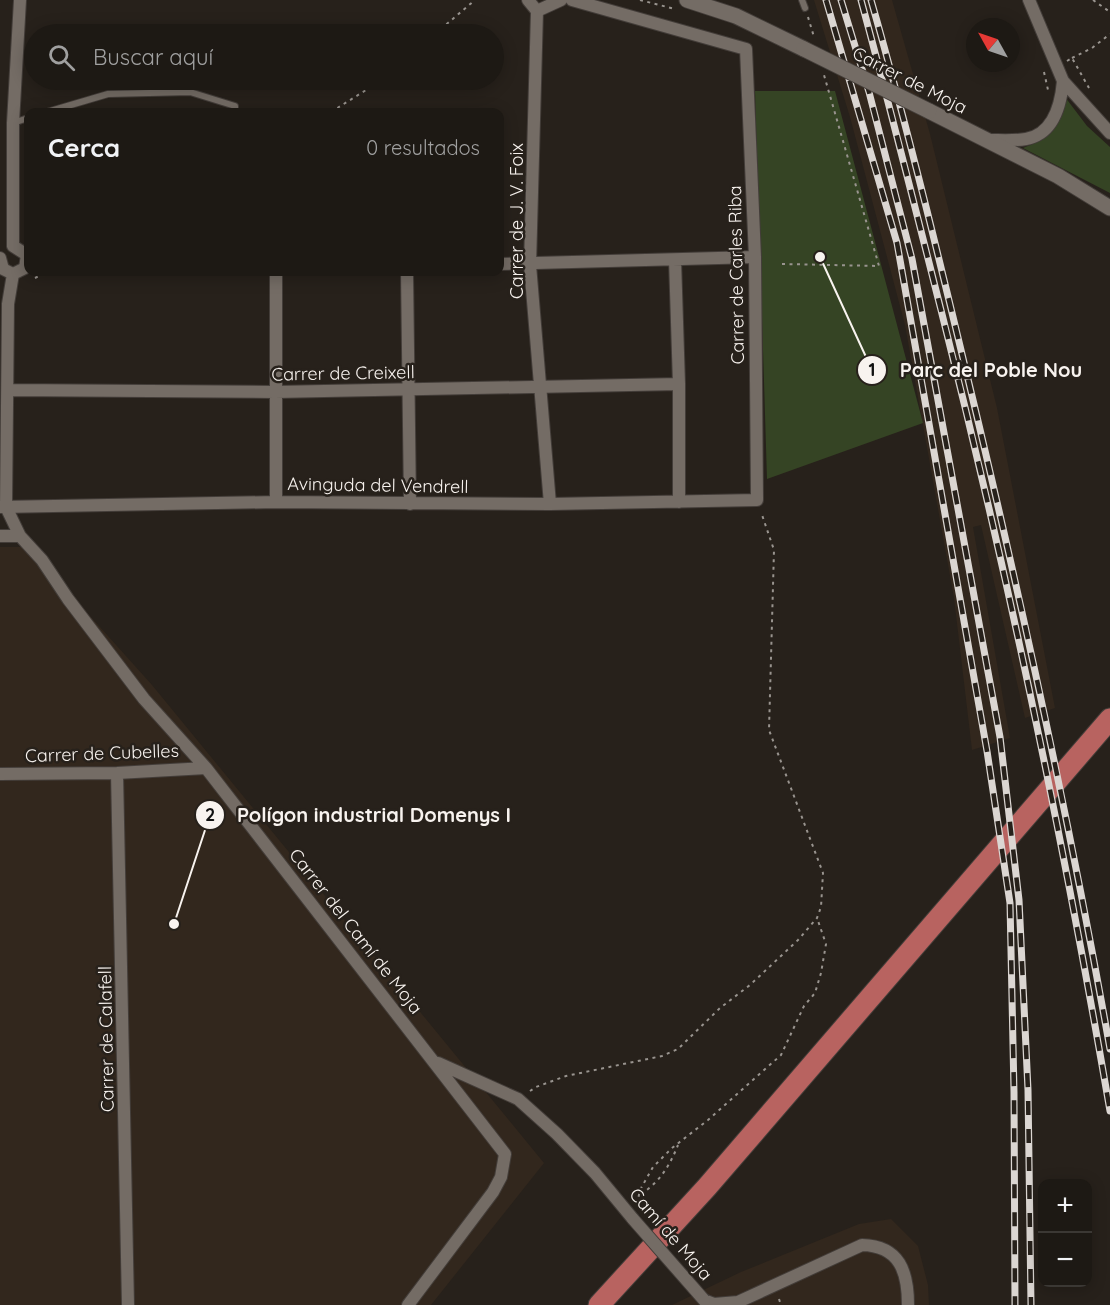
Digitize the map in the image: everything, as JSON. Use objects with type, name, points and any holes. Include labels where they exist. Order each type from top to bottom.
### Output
[{"type":"highway","points":[[599,1305],[707,1187],[1110,719]]},
{"type":"street","points":[[20,0],[13,123],[13,246],[0,257],[3,269],[13,274],[24,269]]},
{"type":"street","points":[[528,0],[537,11],[561,0]]},
{"type":"street","name":"Carrer de Carles Riba","points":[[572,0],[746,49],[755,257],[757,500]]},
{"type":"street","name":"Carrer de Moja","points":[[687,0],[736,16],[810,45],[929,111],[1058,176],[1110,208]]},
{"type":"street","points":[[1029,0],[1064,81],[1110,133]]},
{"type":"street","name":"Carrer de J. V. Foix","points":[[537,11],[530,265],[550,504]]},
{"type":"street","points":[[986,140],[1027,139],[1042,131],[1054,119],[1061,101],[1064,81]]},
{"type":"street","points":[[13,246],[24,253]]},
{"type":"street","points":[[504,264],[755,257]]},
{"type":"street","points":[[675,260],[680,502]]},
{"type":"street","points":[[3,507],[8,390],[8,304],[13,274]]},
{"type":"street","points":[[276,276],[274,392],[276,502]]},
{"type":"street","points":[[407,276],[410,504]]},
{"type":"street","name":"Carrer de Creixell","points":[[8,390],[274,392],[679,384]]},
{"type":"street","name":"Avinguda del Vendrell","points":[[3,507],[276,502],[550,504],[757,500]]},
{"type":"street","name":"Carrer del Camí de Moja","points":[[3,507],[20,536],[42,560],[68,599],[144,699],[206,768],[505,1154],[501,1177],[493,1192],[408,1305]]},
{"type":"street","points":[[0,536],[20,536]]},
{"type":"street","name":"Carrer de Cubelles","points":[[0,774],[117,773],[206,768]]},
{"type":"street","name":"Carrer de Calafell","points":[[117,773],[128,1305]]},
{"type":"street","name":"Camí de Moja","points":[[435,1062],[518,1099],[595,1173],[704,1300],[714,1304],[738,1302],[862,1245],[876,1245],[891,1253],[901,1265],[908,1283],[908,1305]]},
{"type":"lane","points":[[802,0],[806,8]]},
{"type":"lane","points":[[61,108],[108,94],[190,92],[235,106],[235,108]]},
{"type":"lane","points":[[13,123],[24,119]]},
{"type":"path","points":[[447,24],[475,0]]},
{"type":"path","points":[[1093,0],[1110,12]]},
{"type":"path","points":[[806,8],[810,45]]},
{"type":"path","points":[[1049,92],[1044,72],[1092,48],[1110,34]]},
{"type":"path","points":[[1072,58],[1090,92]]},
{"type":"path","points":[[782,264],[879,266],[825,76]]},
{"type":"path","points":[[337,108],[366,90]]},
{"type":"path","points":[[518,1099],[536,1086],[566,1076],[662,1056],[678,1049],[720,1008],[750,985],[817,918],[822,899],[823,873],[769,730],[774,550],[757,500]]},
{"type":"path","points":[[633,1219],[639,1194],[653,1167],[781,1055],[804,1006],[815,993],[821,973],[826,944],[817,918]]},
{"type":"path","points":[[639,1194],[651,1188],[664,1174],[680,1142]]},
{"type":"shaded area","points":[[814,0],[892,0],[930,134],[997,408],[1055,708],[1025,718],[981,525],[973,527],[1010,738],[972,750],[954,598],[905,325],[850,117]]},
{"type":"shaded area","points":[[0,547],[28,547],[152,685],[544,1163],[431,1305],[0,1305]]},
{"type":"shaded area","points":[[891,1219],[918,1246],[928,1285],[929,1305],[672,1305],[741,1272],[859,1224]]},
{"type":"green space","points":[[755,91],[835,91],[923,423],[767,479]]},
{"type":"green space","points":[[1065,97],[1087,126],[1110,147],[1110,193],[1023,148],[1040,140],[1052,130],[1060,116]]},
{"type":"railway","points":[[826,0],[897,243],[987,751],[1010,903],[1015,1305]]},
{"type":"railway","points":[[841,0],[869,92],[912,259],[1000,737],[1019,900],[1028,1090],[1031,1305]]},
{"type":"railway","points":[[861,0],[966,410],[1012,609],[1074,910],[1110,1111]]},
{"type":"railway","points":[[871,0],[927,212],[1015,580],[1065,814],[1110,1049]]},
{"type":"place","name":"Parc del Poble Nou","points":[[820,257]]},
{"type":"place","name":"Polígon industrial Domenys I","points":[[174,924]]}]
